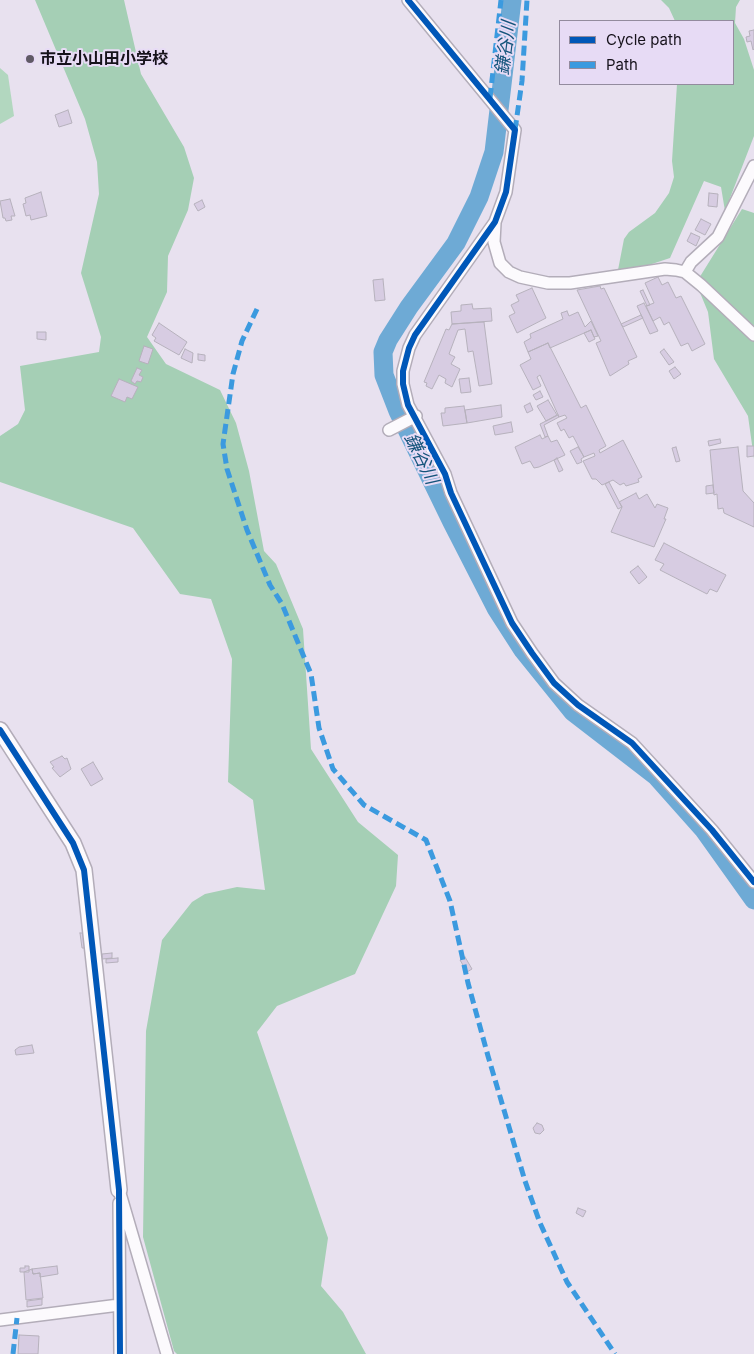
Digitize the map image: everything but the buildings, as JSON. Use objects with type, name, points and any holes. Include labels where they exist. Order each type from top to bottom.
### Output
[{"type":"street","points":[[408,0],[515,130],[506,192],[495,222],[414,335],[403,371],[403,384],[408,405],[416,416],[446,474],[451,493],[512,623],[532,653],[554,683],[578,705],[632,743],[712,830],[754,882]]},
{"type":"street","points":[[685,272],[692,262],[718,238],[754,166]]},
{"type":"street","points":[[495,222],[494,242],[500,262],[509,272],[520,277],[548,283],[570,283],[665,269],[685,272],[754,335]]},
{"type":"street","points":[[389,430],[416,416]]},
{"type":"street","points":[[0,730],[73,843],[84,870],[119,1190],[120,1354]]},
{"type":"street","points":[[119,1190],[167,1354]]},
{"type":"street","points":[[0,1320],[119,1304]]},
{"type":"green space","points":[[35,0],[124,0],[141,74],[184,147],[194,178],[188,210],[168,256],[167,292],[147,337],[166,364],[220,390],[236,423],[249,471],[264,551],[276,564],[303,629],[311,749],[358,822],[398,855],[396,886],[355,974],[277,1006],[257,1032],[328,1238],[321,1286],[343,1312],[366,1354],[177,1354],[174,1351],[143,1237],[146,1031],[162,940],[192,902],[205,894],[237,887],[265,890],[253,800],[228,782],[232,659],[211,599],[180,594],[133,528],[0,482],[0,436],[18,424],[25,410],[20,366],[99,352],[101,337],[81,273],[99,194],[97,162],[85,119]]},
{"type":"green space","points":[[661,0],[740,0],[736,7],[735,23],[744,39],[754,70],[754,136],[725,211],[721,187],[704,181],[670,258],[634,270],[618,270],[624,239],[629,232],[655,213],[669,193],[674,177],[672,161],[677,85],[734,85],[734,20],[675,20],[669,8]]},
{"type":"green space","points":[[0,68],[8,75],[14,116],[0,124]]},
{"type":"green space","points":[[742,209],[754,213],[754,459],[748,416],[714,359],[708,312],[696,283]]},
{"type":"waterway","name":"鎌谷川","points":[[512,0],[494,152],[479,197],[456,243],[409,307],[388,340],[383,352],[384,375],[398,411],[452,522],[496,608],[523,650],[573,712],[656,776],[704,830],[754,900]]},
{"type":"marked path","points":[[490,98],[501,0]]},
{"type":"marked path","points":[[515,130],[522,81],[527,0]]},
{"type":"marked path","points":[[257,309],[242,341],[233,374],[223,444],[227,469],[247,530],[270,585],[282,604],[311,674],[319,728],[333,769],[364,805],[426,840],[450,901],[468,983],[488,1056],[525,1181],[540,1223],[567,1282],[615,1354]]},
{"type":"marked path","points":[[13,1354],[17,1318]]},
{"type":"cycle path","points":[[408,0],[515,130],[506,192],[495,222],[415,335],[409,348],[403,371],[403,384],[408,405],[445,474],[451,493],[512,623],[532,653],[554,683],[578,705],[632,743],[712,830],[754,882]]},
{"type":"cycle path","points":[[0,730],[73,843],[84,870],[119,1190],[120,1354]]},
{"type":"place","name":"市立小山田小学校","points":[[30,59]]}]
